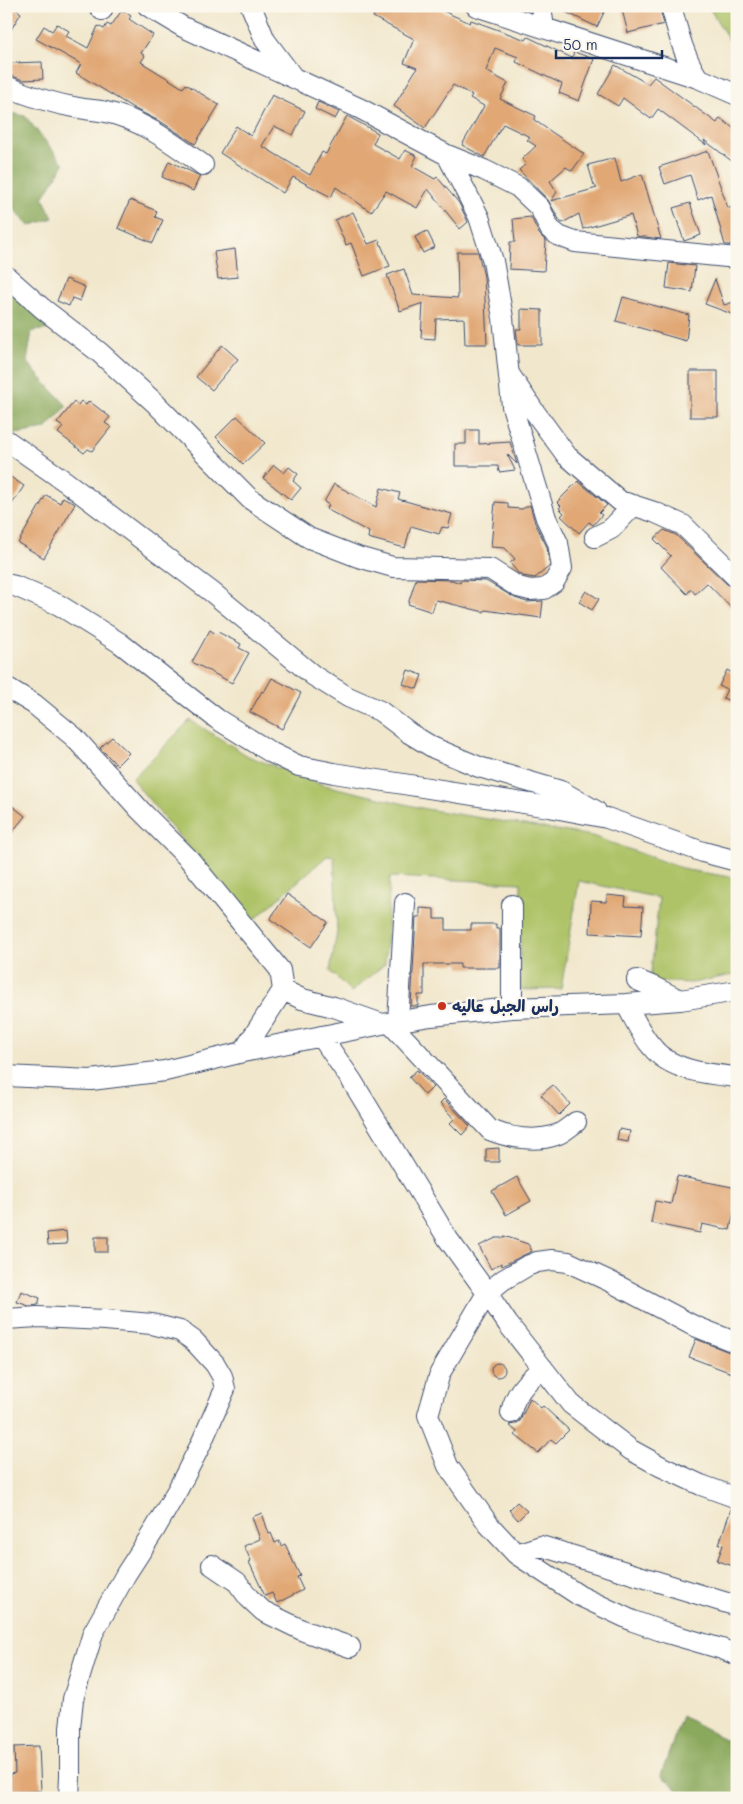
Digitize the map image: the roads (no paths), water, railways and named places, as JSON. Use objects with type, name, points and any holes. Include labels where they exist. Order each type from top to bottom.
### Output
[{"type":"street","points":[[148,6],[183,27],[361,109],[447,155],[484,170],[518,187],[530,196],[540,208],[550,229],[559,236],[575,242],[737,258]]},
{"type":"street","points":[[252,6],[264,40],[295,79]]},
{"type":"street","points":[[476,6],[698,78],[737,95]]},
{"type":"street","points":[[541,6],[544,28]]},
{"type":"street","points":[[671,6],[682,48],[698,78]]},
{"type":"street","points":[[6,86],[40,99],[80,109],[107,112],[129,119],[167,140],[203,165]]},
{"type":"street","points":[[6,276],[42,308],[99,352],[154,402],[250,499],[308,538],[358,557],[392,567],[490,569],[518,586],[530,590],[544,589],[554,582],[562,568],[558,543],[546,518],[512,406],[503,318],[493,262],[479,217],[447,155]]},
{"type":"street","points":[[508,371],[567,456],[620,501],[683,525],[737,578]]},
{"type":"street","points":[[6,440],[66,482],[213,593],[264,633],[293,660],[348,697],[380,711],[409,733],[434,748],[480,767],[561,791],[606,818]]},
{"type":"street","points":[[595,538],[611,529],[634,505]]},
{"type":"street","points":[[6,584],[59,605],[120,642],[217,719],[272,753],[299,766],[606,818],[703,852],[737,861]]},
{"type":"street","points":[[6,687],[34,704],[74,737],[140,810],[189,860],[280,970],[282,990],[243,1052]]},
{"type":"street","points":[[390,1023],[405,903]]},
{"type":"street","points":[[512,905],[512,1008]]},
{"type":"street","points":[[637,980],[680,1000]]},
{"type":"street","points":[[282,990],[302,998],[390,1023],[490,1130],[503,1136],[538,1138],[557,1135],[576,1122]]},
{"type":"street","points":[[6,1076],[91,1080],[166,1072],[243,1052],[321,1036],[467,1011],[680,1000],[737,991]]},
{"type":"street","points":[[626,1004],[652,1048],[667,1061],[692,1070],[737,1077]]},
{"type":"street","points":[[321,1036],[356,1089],[448,1239],[508,1324],[572,1404],[631,1450],[701,1485],[737,1498]]},
{"type":"street","points":[[737,1343],[692,1325],[609,1281],[568,1262],[552,1260],[537,1262],[503,1280],[487,1293],[440,1373],[428,1415],[448,1466],[489,1524],[516,1554],[580,1596],[633,1621],[737,1655]]},
{"type":"street","points":[[6,1319],[38,1317],[104,1320],[152,1324],[180,1331],[194,1341],[215,1364],[222,1376],[225,1389],[200,1446],[178,1489],[156,1529],[126,1574],[93,1633],[73,1699],[70,1728],[69,1798]]},
{"type":"street","points":[[511,1413],[513,1402],[526,1382],[543,1368]]},
{"type":"street","points":[[516,1554],[540,1546],[737,1606]]},
{"type":"street","points":[[212,1565],[237,1582],[249,1598],[263,1611],[304,1631],[350,1647]]},
{"type":"place","name":"راس الجبل عاليه","points":[[442,1006]]}]
